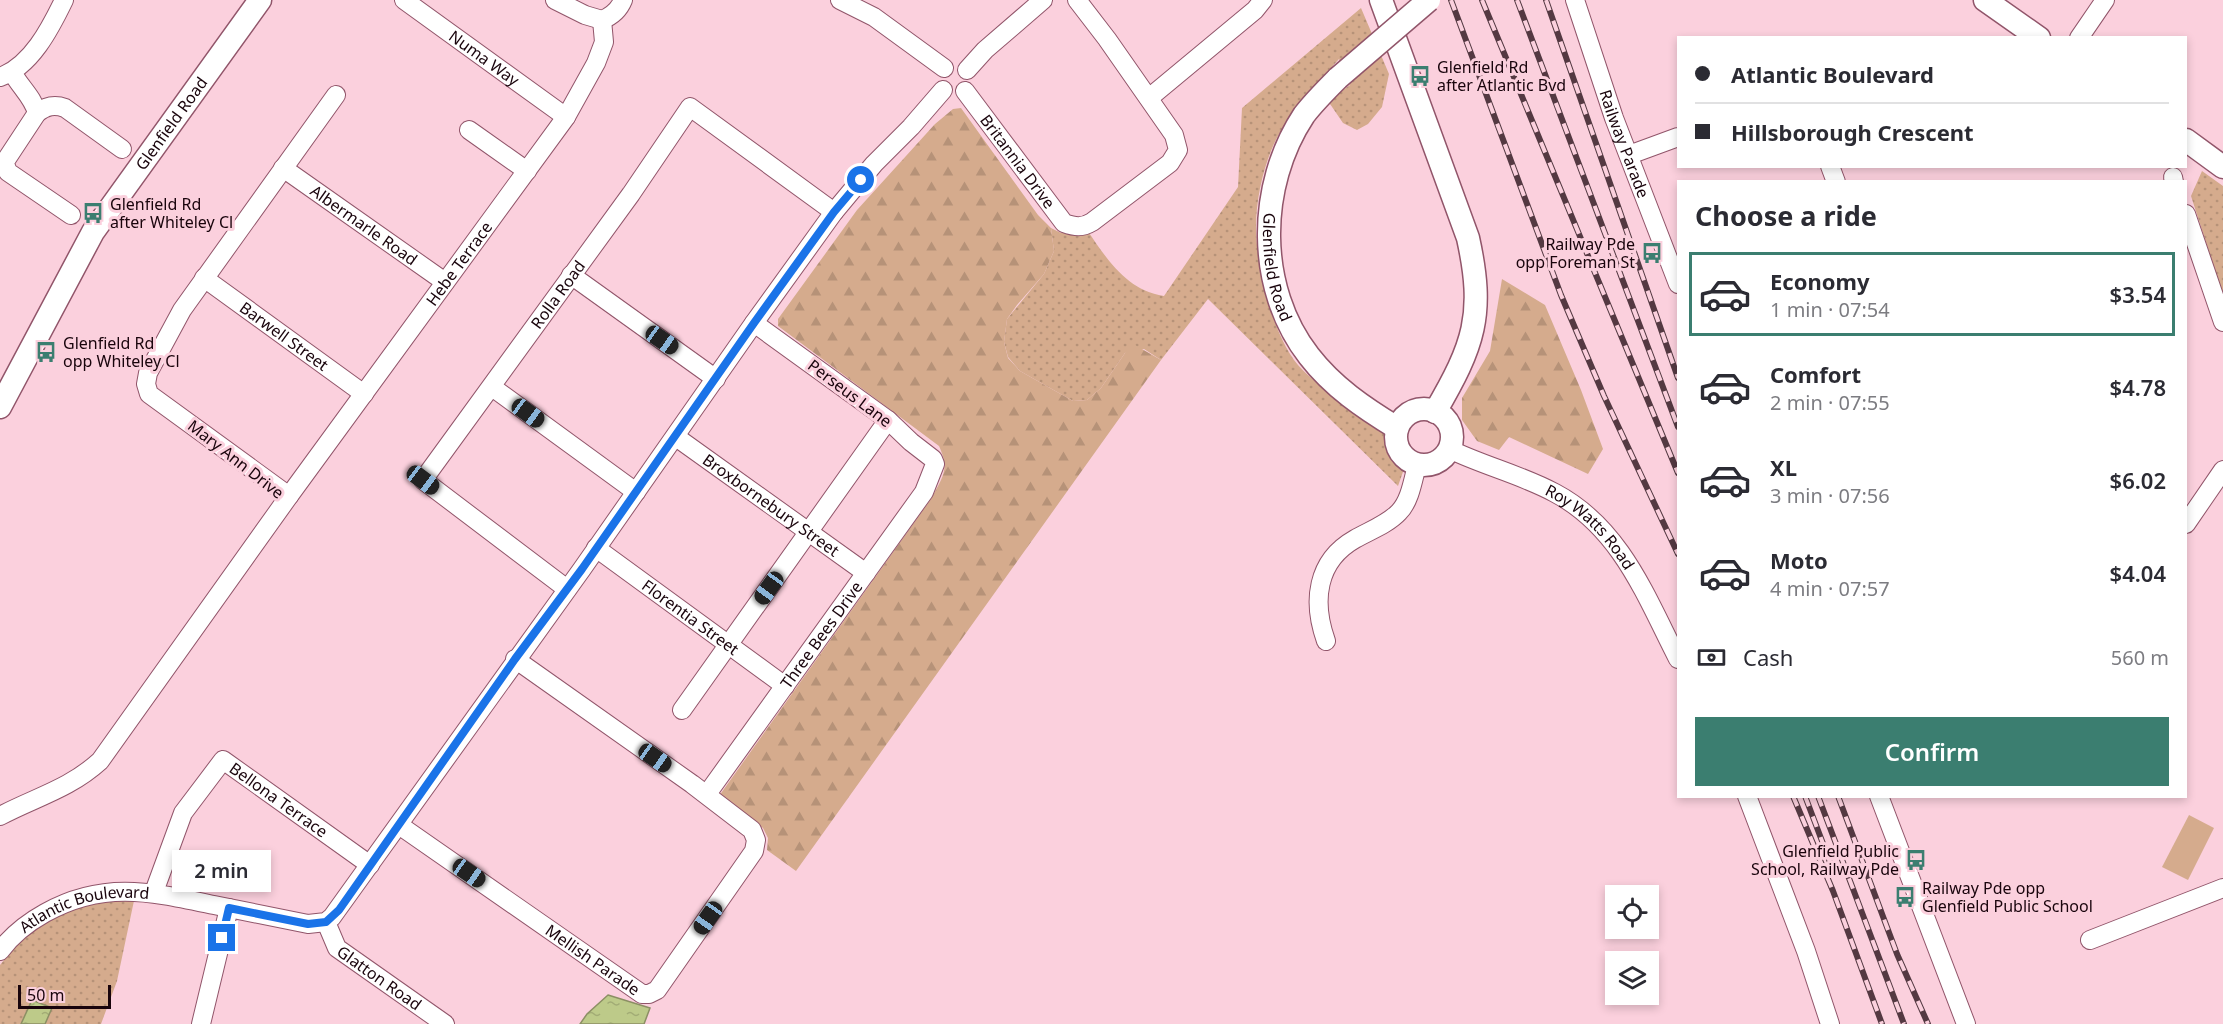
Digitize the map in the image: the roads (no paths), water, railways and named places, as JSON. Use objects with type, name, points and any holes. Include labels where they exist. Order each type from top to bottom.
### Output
[{"type":"main road","name":"Glenfield Road","points":[[0,407],[93,232],[260,0]]},
{"type":"main road","points":[[1381,0],[1468,238],[1476,272],[1476,315],[1470,342],[1461,367],[1436,412]]},
{"type":"main road","name":"Glenfield Road","points":[[1397,428],[1341,390],[1308,355],[1287,318],[1272,272],[1269,218],[1273,190],[1281,162],[1305,115],[1338,78],[1430,0]]},
{"type":"main road","points":[[1985,0],[2036,36]]},
{"type":"main road","points":[[2187,141],[2223,166]]},
{"type":"main road","points":[[1425,409],[1436,412],[1444,418],[1450,428],[1452,438],[1449,450],[1443,458],[1433,464],[1417,465],[1407,460],[1400,452],[1396,442],[1397,428],[1404,417],[1414,411],[1425,409]]},
{"type":"street","points":[[36,113],[34,102],[19,85],[6,75],[28,58],[43,38],[64,0]]},
{"type":"street","name":"Numa Way","points":[[404,0],[566,117]]},
{"type":"street","points":[[555,0],[585,15],[602,20],[612,16],[621,7],[623,0]]},
{"type":"street","points":[[840,0],[874,17],[944,68]]},
{"type":"street","points":[[967,70],[985,50],[1043,0]]},
{"type":"street","points":[[1077,0],[1149,98],[1255,10],[1263,0]]},
{"type":"street","name":"Railway Parade","points":[[1575,0],[1629,156],[1677,281]]},
{"type":"street","points":[[2080,36],[2105,0]]},
{"type":"street","name":"Hebe Terrace","points":[[289,496],[566,117],[596,63],[604,42],[602,20]]},
{"type":"street","points":[[956,64],[967,70],[970,81],[965,91],[954,95],[943,90],[939,78],[944,68],[956,64]]},
{"type":"street","points":[[326,922],[339,910],[834,212],[874,164],[911,127],[943,90]]},
{"type":"street","name":"Britannia Drive","points":[[965,91],[1064,224],[1076,227],[1092,222],[1175,157],[1178,150],[1177,142],[1149,98]]},
{"type":"street","name":"Mary Ann Drive","points":[[0,816],[84,776],[100,761],[289,496],[149,394],[146,384],[148,373],[182,310],[336,95]]},
{"type":"street","points":[[71,215],[8,172],[3,166],[36,113],[47,107],[65,108],[122,149]]},
{"type":"street","name":"Rolla Road","points":[[567,589],[423,480],[631,194],[690,107],[834,212]]},
{"type":"street","points":[[469,130],[527,171]]},
{"type":"street","points":[[1629,156],[1677,137]]},
{"type":"street","name":"Albermarle Road","points":[[283,168],[446,282]]},
{"type":"street","points":[[2187,217],[2223,322]]},
{"type":"street","points":[[571,275],[716,379]]},
{"type":"street","name":"Barwell Street","points":[[204,278],[364,394]]},
{"type":"street","name":"Perseus Lane","points":[[754,323],[888,420],[933,459],[935,464],[932,472]]},
{"type":"street","points":[[492,387],[636,492]]},
{"type":"street","points":[[682,710],[888,420]]},
{"type":"street","name":"Broxbornebury Street","points":[[676,437],[866,573]]},
{"type":"street","name":"Roy Watts Road","points":[[1449,450],[1554,492],[1591,516],[1619,549],[1677,657]]},
{"type":"street","points":[[1326,640],[1321,628],[1317,604],[1321,580],[1326,568],[1347,545],[1401,511],[1411,490],[1417,465]]},
{"type":"street","points":[[2187,523],[2223,470]]},
{"type":"street","name":"Three Bees Drive","points":[[707,794],[924,492],[932,472]]},
{"type":"street","name":"Florentia Street","points":[[596,548],[786,686]]},
{"type":"street","name":"Mellish Parade","points":[[399,825],[642,994],[649,994],[657,990],[754,851],[756,840],[752,830],[707,794],[515,659]]},
{"type":"street","name":"Bellona Terrace","points":[[154,892],[183,813],[223,760],[370,865]]},
{"type":"street","points":[[1748,798],[1806,951],[1830,1024]]},
{"type":"street","points":[[1880,798],[1966,1024]]},
{"type":"street","points":[[2090,940],[2223,888]]},
{"type":"street","name":"Atlantic Boulevard","points":[[0,951],[25,925],[72,899],[127,890],[154,892],[308,924],[326,922]]},
{"type":"street","points":[[207,1022],[229,908]]},
{"type":"street","name":"Glatton Road","points":[[326,922],[337,948],[439,1022]]},
{"type":"water","points":[[608,995],[650,1008],[644,1024],[580,1024],[587,1014]]},
{"type":"water","points":[[32,1000],[52,1008],[45,1024],[21,1024]]},
{"type":"railway","points":[[1451,0],[1561,295],[1604,396],[1677,552]]},
{"type":"railway","points":[[1482,0],[1677,471]]},
{"type":"railway","points":[[1517,0],[1677,424]]},
{"type":"railway","points":[[1546,0],[1677,375]]},
{"type":"railway","points":[[1794,798],[1833,891],[1882,1024]]},
{"type":"railway","points":[[1806,798],[1833,870]]},
{"type":"railway","points":[[1819,798],[1904,1024]]},
{"type":"railway","points":[[1839,798],[1897,954],[1928,1024]]},
{"type":"place","name":"Glenfield Rd after Atlantic Bvd","points":[[1420,76]]},
{"type":"place","name":"Glenfield Rd after Whiteley Cl","points":[[93,213]]},
{"type":"place","name":"Railway Pde opp Foreman St","points":[[1652,253]]},
{"type":"place","name":"Glenfield Rd opp Whiteley Cl","points":[[46,352]]},
{"type":"place","name":"Glenfield Public School, Railway Pde","points":[[1916,860]]},
{"type":"place","name":"Railway Pde opp Glenfield Public School","points":[[1905,897]]}]
